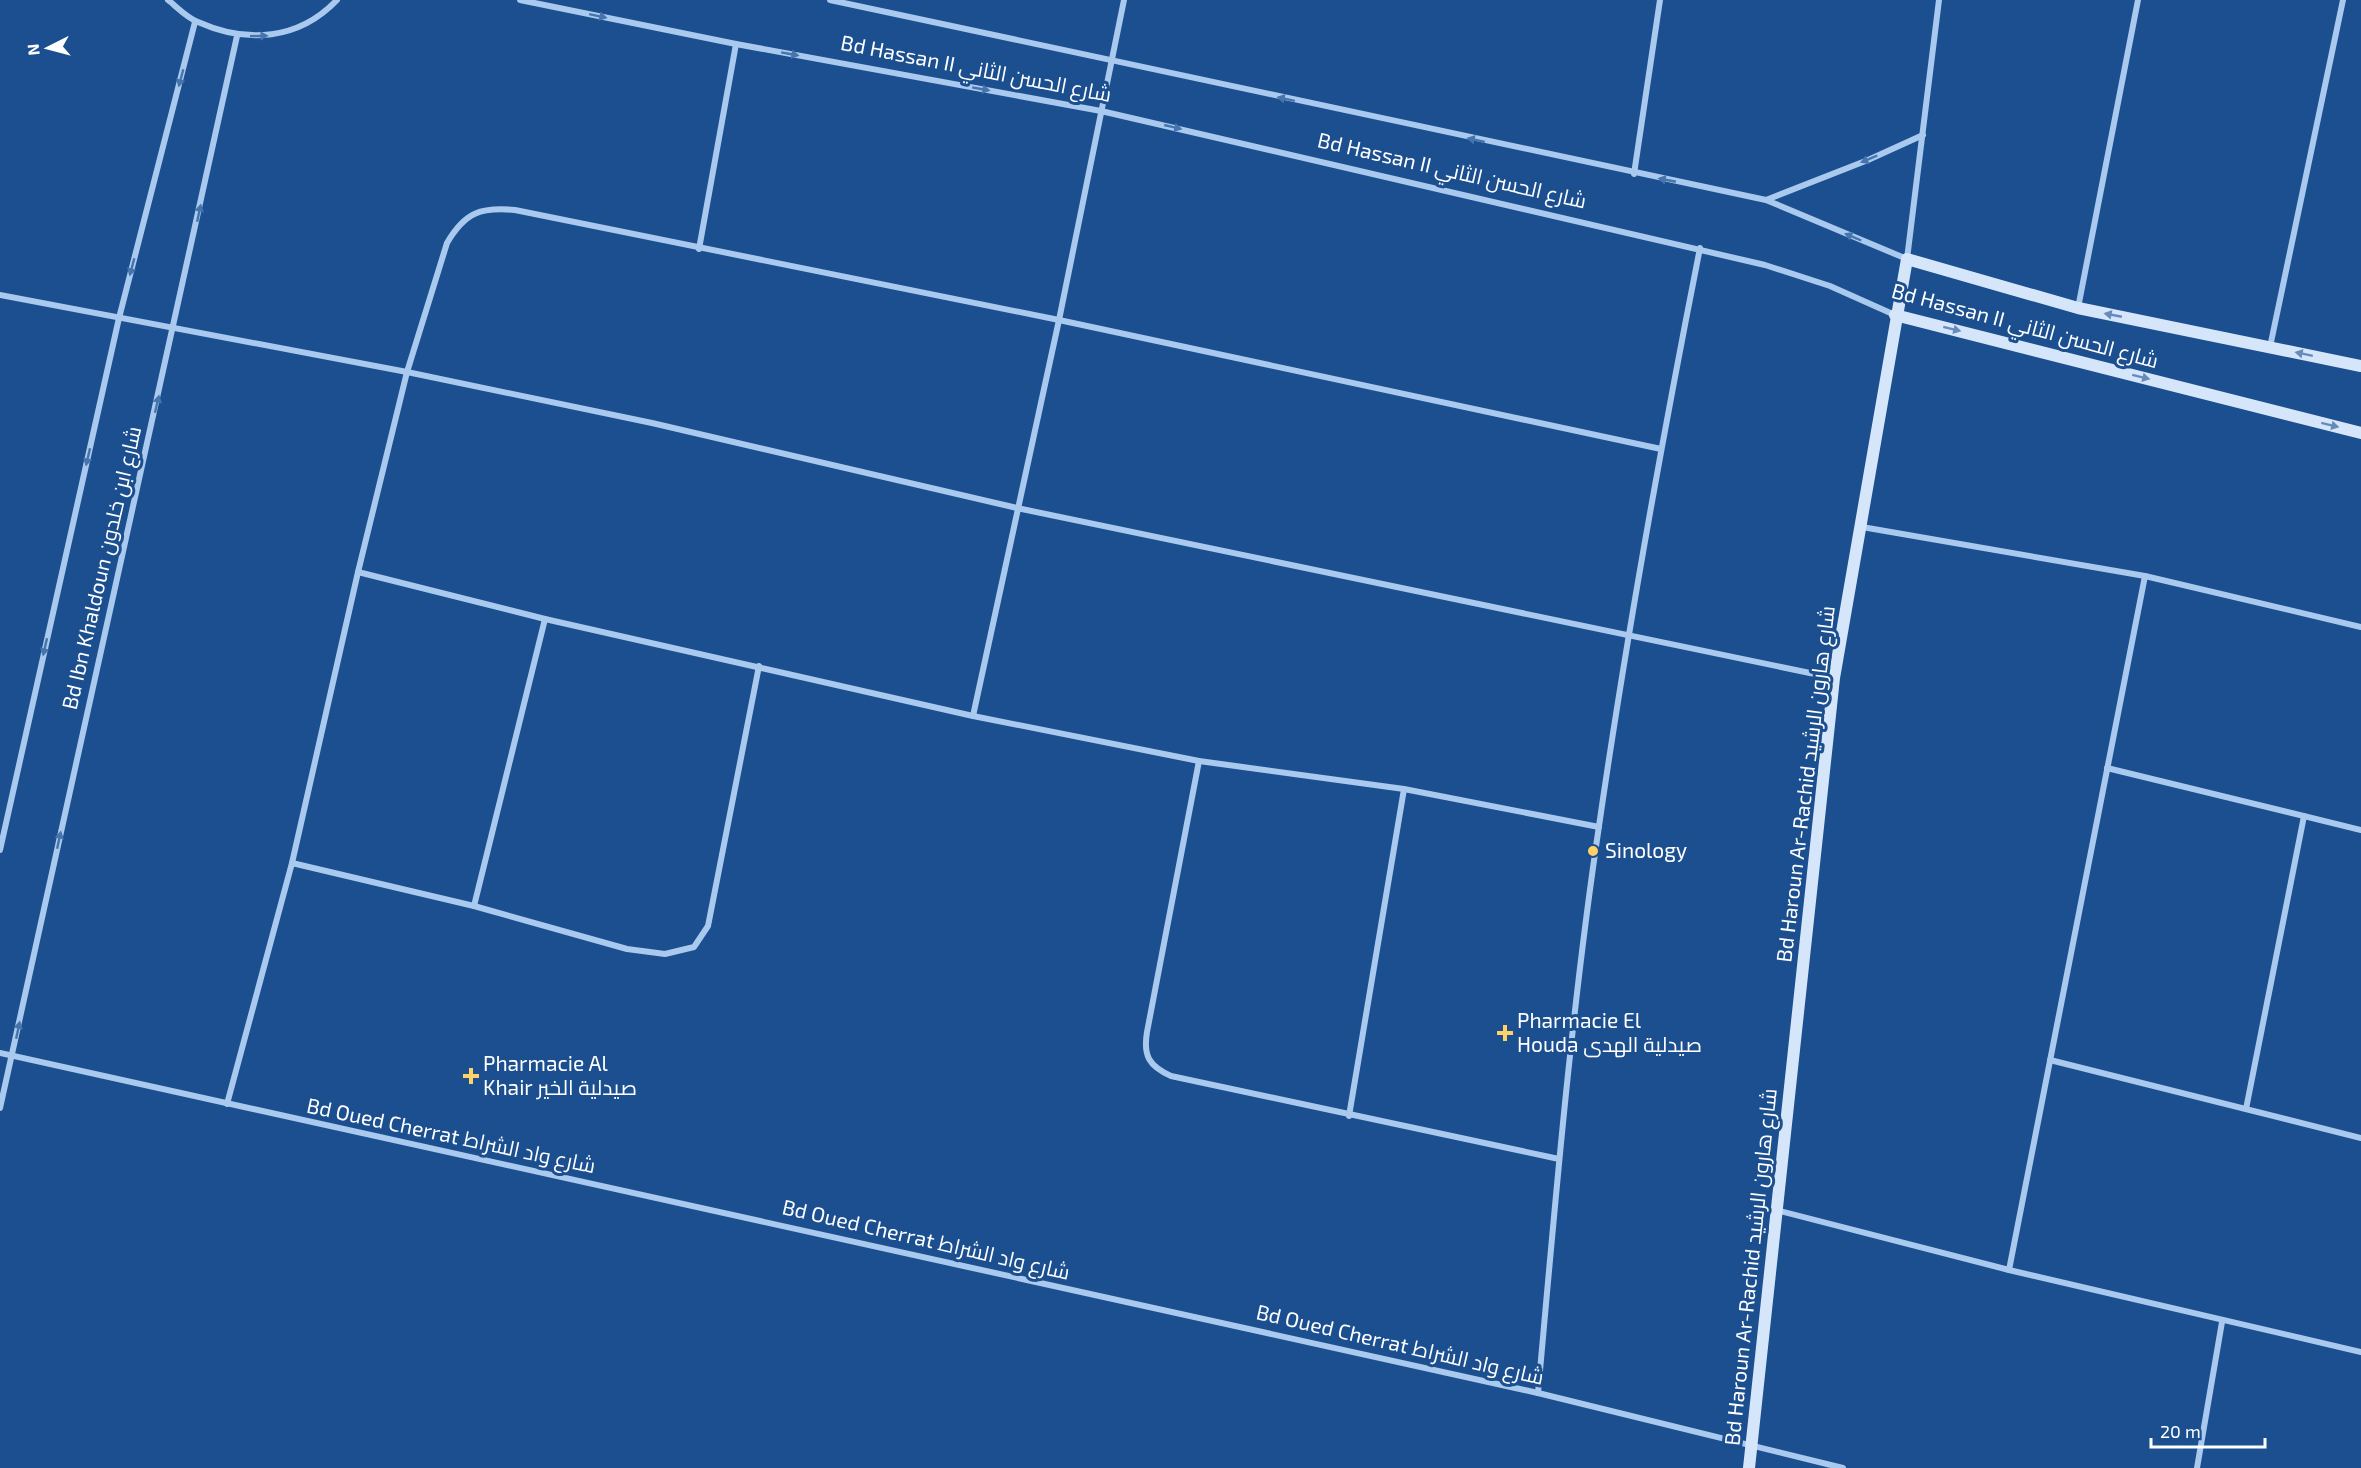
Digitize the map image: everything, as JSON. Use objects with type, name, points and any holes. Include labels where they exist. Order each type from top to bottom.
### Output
[{"type":"street","points":[[168,0],[195,22],[237,36],[268,36],[299,28],[326,12],[338,0]]},
{"type":"street","name":"Bd Hassan II شارع الحسن الثاني","points":[[520,0],[736,44],[1101,111],[1700,248],[1830,286],[1895,315],[2361,433]]},
{"type":"street","name":"Bd Hassan II شارع الحسن الثاني","points":[[830,0],[1634,174],[1766,200],[1906,260],[2079,308],[2361,366]]},
{"type":"street","points":[[973,716],[1059,320],[1124,0]]},
{"type":"street","points":[[1634,174],[1659,0]]},
{"type":"street","name":"Bd Haroun Ar-Rachid شارع هارون الرشيد","points":[[1749,1468],[1834,678],[1862,527],[1895,315],[1906,260],[1939,0]]},
{"type":"street","points":[[2079,308],[2138,0]]},
{"type":"street","points":[[2270,347],[2343,0]]},
{"type":"street","name":"Bd Ibn Khaldoun شارع ابن خلدون","points":[[0,850],[119,318],[195,22]]},
{"type":"street","name":"Bd Ibn Khaldoun شارع ابن خلدون","points":[[0,1108],[237,36]]},
{"type":"street","points":[[699,249],[736,44]]},
{"type":"street","points":[[1766,200],[1868,160],[1923,135]]},
{"type":"street","points":[[227,1104],[292,863],[358,572],[407,372],[447,243],[455,229],[469,215],[493,208],[515,210],[1059,320],[1661,449]]},
{"type":"street","points":[[1538,1393],[1560,1159],[1599,827],[1661,449],[1700,248]]},
{"type":"street","points":[[0,295],[407,372],[652,423],[1017,508],[1834,678]]},
{"type":"street","points":[[1862,527],[2145,576],[2361,627]]},
{"type":"street","points":[[358,572],[545,619],[973,716],[1199,761],[1404,789],[1599,827]]},
{"type":"street","points":[[2009,1270],[2145,576]]},
{"type":"street","points":[[474,906],[545,619]]},
{"type":"street","points":[[292,863],[474,906],[627,949],[665,954],[694,947],[708,926],[759,666]]},
{"type":"street","points":[[1199,761],[1144,1048],[1148,1062],[1157,1070],[1172,1076],[1349,1116],[1560,1159]]},
{"type":"street","points":[[2107,768],[2361,830]]},
{"type":"street","points":[[1349,1116],[1404,789]]},
{"type":"street","points":[[2246,1109],[2304,816]]},
{"type":"street","name":"Bd Oued Cherrat شارع واد الشراط","points":[[0,1053],[1538,1393],[1843,1468]]},
{"type":"street","points":[[2050,1060],[2361,1138]]},
{"type":"street","points":[[1776,1210],[2222,1322],[2361,1352]]},
{"type":"street","points":[[2197,1468],[2222,1322]]},
{"type":"place","name":"Sinology","points":[[1593,851]]},
{"type":"place","name":"Pharmacie El Houda صيدلية الهدى","points":[[1505,1033]]},
{"type":"place","name":"Pharmacie Al Khair صيدلية الخير","points":[[471,1076]]}]
